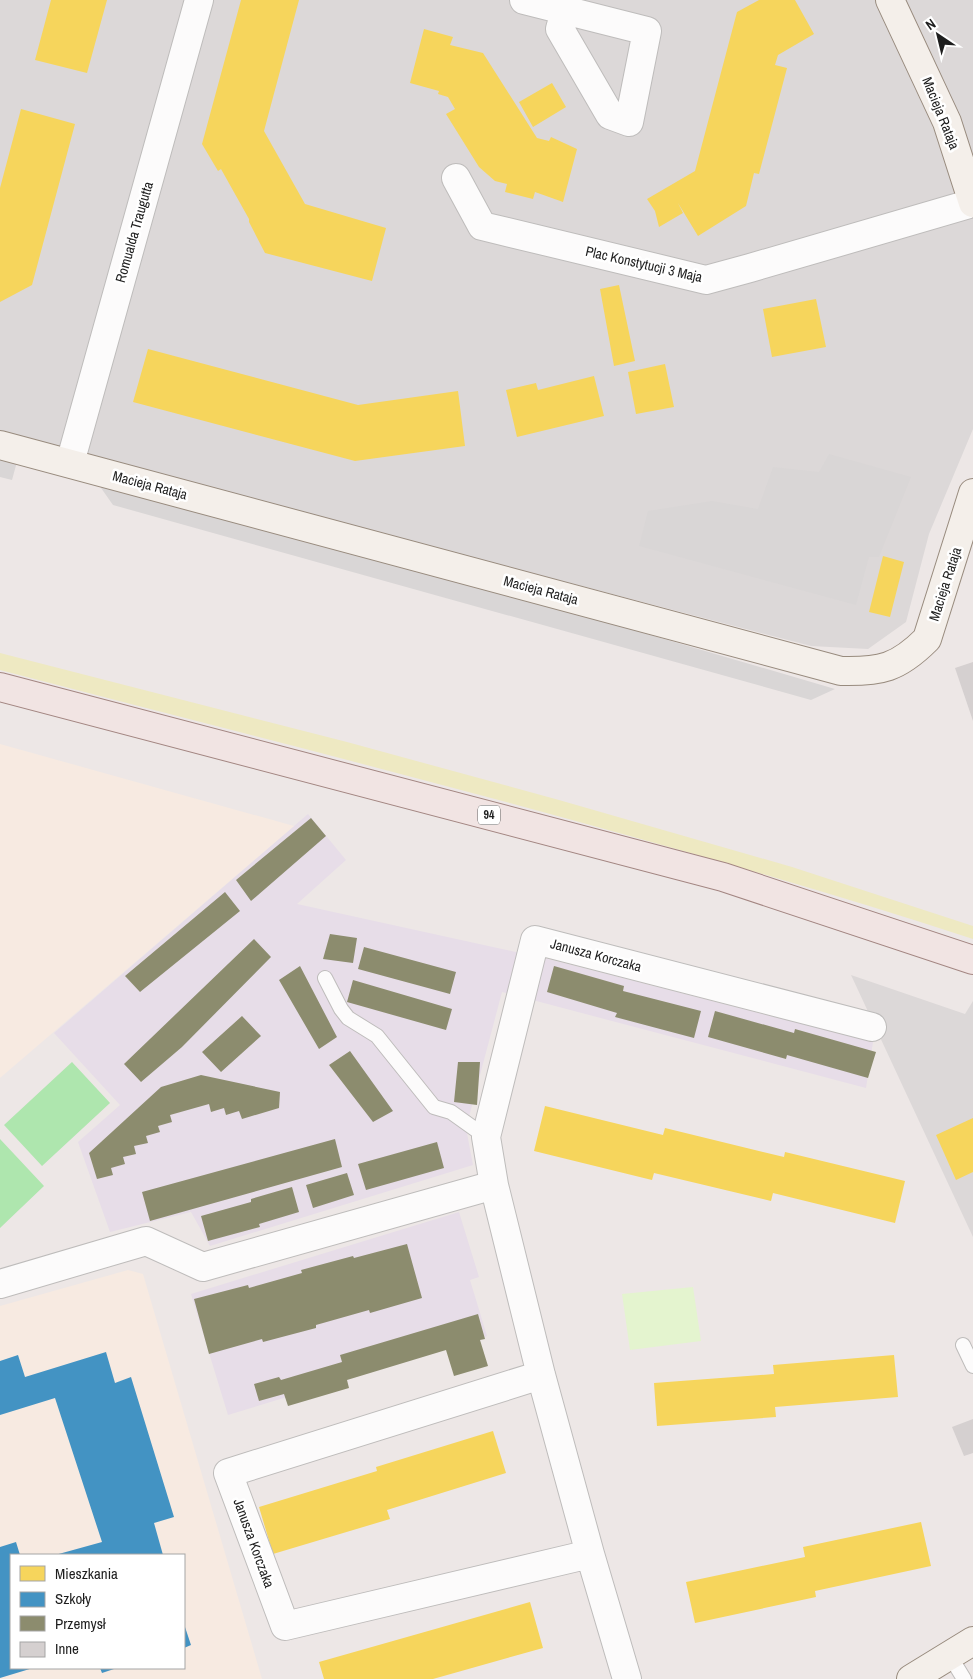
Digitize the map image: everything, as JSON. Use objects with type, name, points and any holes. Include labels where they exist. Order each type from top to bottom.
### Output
[{"type":"main road","name":"94","points":[[0,687],[723,877],[973,960]]},
{"type":"street","name":"Romualda Traugutta","points":[[70,463],[199,0]]},
{"type":"street","points":[[524,0],[565,11]]},
{"type":"street","name":"Macieja Rataja","points":[[890,0],[947,122],[973,203]]},
{"type":"street","name":"Plac Konstytucji 3 Maja","points":[[456,178],[482,226],[706,280],[973,203]]},
{"type":"street","name":"Macieja Rataja","points":[[0,445],[841,671],[866,672],[892,666],[911,656],[927,639],[973,493]]},
{"type":"street","name":"Janusza Korczaka","points":[[627,1679],[590,1554],[541,1375],[494,1185],[486,1137],[535,940],[872,1027]]},
{"type":"street","points":[[0,1284],[146,1241],[203,1267],[494,1185]]},
{"type":"street","name":"Janusza Korczaka","points":[[541,1375],[228,1473],[285,1626],[590,1554]]},
{"type":"street","points":[[911,1679],[973,1641]]},
{"type":"lane","points":[[325,978],[341,1009],[348,1018],[377,1036],[434,1107],[451,1112],[486,1137]]},
{"type":"lane","points":[[963,1345],[973,1366]]},
{"type":"lane","points":[[950,1656],[964,1679]]},
{"type":"shaded area","points":[[0,0],[973,0],[973,429],[929,534],[906,622],[868,649],[811,646],[0,434]]},
{"type":"shaded area","points":[[0,454],[18,458],[12,480],[0,477]]},
{"type":"shaded area","points":[[829,454],[911,477],[879,557],[869,557],[856,605],[639,546],[648,511],[712,501],[758,509],[773,467],[819,472]]},
{"type":"shaded area","points":[[94,478],[412,565],[835,689],[811,700],[113,505]]},
{"type":"shaded area","points":[[0,653],[347,742],[792,867],[973,926],[973,939],[732,865],[489,797],[0,670]]},
{"type":"shaded area","points":[[0,744],[294,826],[0,1078]]},
{"type":"shaded area","points":[[308,814],[346,860],[297,904],[552,960],[873,1042],[866,1088],[502,992],[466,1128],[473,1165],[210,1246],[191,1212],[110,1232],[78,1142],[120,1105],[54,1033]]},
{"type":"shaded area","points":[[851,975],[965,1014],[973,1001],[973,1237]]},
{"type":"shaded area","points":[[459,1212],[479,1277],[470,1280],[487,1336],[228,1415],[191,1294]]},
{"type":"shaded area","points":[[128,1270],[143,1274],[262,1679],[0,1679],[0,1306]]},
{"type":"green space","points":[[72,1062],[110,1103],[42,1166],[4,1125]]},
{"type":"green space","points":[[0,1139],[44,1186],[0,1228]]},
{"type":"green space","points":[[693,1287],[701,1341],[630,1350],[622,1294]]},
{"type":"building: Mieszkania","points":[[51,0],[107,0],[87,73],[35,60]]},
{"type":"building: Mieszkania","points":[[241,0],[299,0],[264,131],[305,204],[386,228],[372,281],[265,253],[249,219],[221,169],[218,171],[202,144]]},
{"type":"building: Mieszkania","points":[[759,0],[795,0],[814,34],[778,55],[775,65],[787,68],[759,174],[754,173],[746,206],[698,236],[678,203],[683,213],[659,227],[655,211],[647,199],[695,171],[737,12]]},
{"type":"building: Mieszkania","points":[[424,29],[453,37],[450,45],[483,53],[537,138],[549,141],[551,137],[577,149],[563,202],[535,192],[533,199],[505,192],[507,184],[495,181],[479,167],[446,114],[455,109],[448,97],[438,94],[439,91],[410,83]]},
{"type":"building: Mieszkania","points":[[552,83],[566,107],[533,127],[519,102]]},
{"type":"building: Mieszkania","points":[[21,109],[75,124],[32,285],[0,302],[0,188]]},
{"type":"building: Mieszkania","points":[[619,285],[635,361],[614,366],[600,289]]},
{"type":"building: Mieszkania","points":[[816,299],[826,347],[772,357],[763,309]]},
{"type":"building: Mieszkania","points":[[148,349],[358,405],[458,391],[465,446],[355,461],[133,402]]},
{"type":"building: Mieszkania","points":[[665,364],[674,407],[636,414],[628,372]]},
{"type":"building: Mieszkania","points":[[594,376],[604,416],[517,437],[506,390],[536,383],[538,390]]},
{"type":"building: Mieszkania","points":[[883,556],[904,562],[890,617],[869,612]]},
{"type":"building: Mieszkania","points":[[545,1106],[663,1135],[665,1128],[784,1157],[785,1152],[905,1181],[895,1223],[773,1193],[771,1201],[654,1173],[652,1180],[534,1151]]},
{"type":"building: Mieszkania","points":[[973,1118],[973,1172],[956,1180],[936,1135]]},
{"type":"building: Mieszkania","points":[[894,1355],[898,1397],[775,1407],[776,1417],[657,1426],[654,1383],[774,1374],[773,1365]]},
{"type":"building: Mieszkania","points":[[493,1431],[506,1473],[387,1510],[390,1519],[273,1554],[259,1507],[377,1471],[376,1467]]},
{"type":"building: Mieszkania","points":[[921,1522],[931,1566],[815,1591],[816,1597],[695,1623],[686,1582],[805,1557],[803,1547]]},
{"type":"building: Mieszkania","points":[[530,1602],[543,1648],[433,1679],[324,1679],[319,1662]]},
{"type":"building: Szkoły","points":[[106,1352],[115,1383],[131,1377],[174,1517],[154,1523],[163,1554],[59,1554],[102,1542],[55,1398],[0,1415],[0,1361],[18,1355],[25,1377]]},
{"type":"building: Szkoły","points":[[16,1542],[20,1554],[10,1554],[10,1669],[30,1669],[0,1678],[0,1547]]},
{"type":"building: Szkoły","points":[[185,1627],[191,1645],[185,1648]]},
{"type":"building: Szkoły","points":[[100,1669],[114,1669],[102,1673]]},
{"type":"building: Przemysł","points":[[311,818],[326,836],[251,901],[236,880]]},
{"type":"building: Przemysł","points":[[225,892],[240,911],[140,992],[125,976]]},
{"type":"building: Przemysł","points":[[330,934],[357,938],[353,963],[323,959]]},
{"type":"building: Przemysł","points":[[254,939],[271,957],[182,1047],[141,1082],[124,1064]]},
{"type":"building: Przemysł","points":[[364,947],[456,972],[450,994],[358,969]]},
{"type":"building: Przemysł","points":[[300,966],[337,1037],[319,1049],[279,980]]},
{"type":"building: Przemysł","points":[[554,966],[624,986],[623,991],[701,1011],[694,1038],[615,1017],[617,1013],[547,992]]},
{"type":"building: Przemysł","points":[[353,980],[452,1009],[446,1030],[347,1002]]},
{"type":"building: Przemysł","points":[[715,1011],[794,1033],[795,1029],[876,1052],[868,1078],[787,1055],[786,1059],[708,1037]]},
{"type":"building: Przemysł","points":[[242,1016],[261,1036],[221,1072],[202,1052]]},
{"type":"building: Przemysł","points":[[350,1051],[393,1111],[373,1122],[329,1065]]},
{"type":"building: Przemysł","points":[[458,1062],[480,1062],[477,1105],[454,1102]]},
{"type":"building: Przemysł","points":[[201,1075],[280,1092],[279,1108],[242,1119],[239,1111],[226,1115],[224,1108],[211,1112],[209,1104],[170,1115],[172,1122],[158,1126],[160,1132],[146,1136],[148,1143],[134,1146],[136,1154],[123,1157],[125,1164],[111,1168],[113,1175],[97,1179],[89,1153],[161,1087]]},
{"type":"building: Przemysł","points":[[335,1139],[342,1167],[150,1221],[142,1192]]},
{"type":"building: Przemysł","points":[[437,1142],[444,1168],[366,1190],[358,1164]]},
{"type":"building: Przemysł","points":[[347,1173],[354,1195],[313,1208],[306,1185]]},
{"type":"building: Przemysł","points":[[292,1187],[299,1212],[259,1224],[260,1227],[208,1241],[201,1216],[251,1202],[251,1199]]},
{"type":"building: Przemysł","points":[[407,1244],[422,1298],[370,1313],[369,1310],[316,1325],[316,1328],[263,1342],[262,1339],[209,1354],[194,1299],[248,1285],[249,1288],[302,1273],[301,1270]]},
{"type":"building: Przemysł","points":[[478,1314],[485,1339],[480,1340],[488,1366],[454,1376],[446,1350],[347,1380],[349,1388],[288,1406],[284,1394],[259,1401],[254,1384],[279,1377],[281,1380],[342,1362],[340,1355]]},
{"type":"building: Inne","points":[[973,662],[973,721],[955,668]]},
{"type":"building: Inne","points":[[973,1419],[973,1453],[964,1456],[952,1427]]}]
